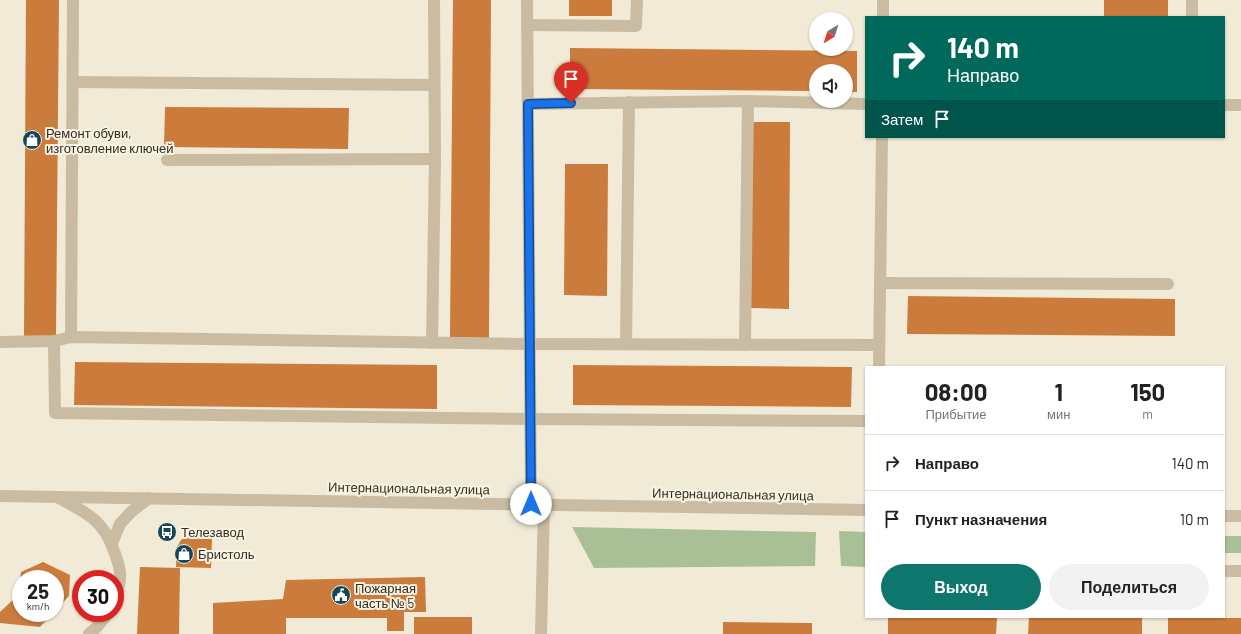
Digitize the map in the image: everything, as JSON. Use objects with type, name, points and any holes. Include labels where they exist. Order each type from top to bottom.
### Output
[{"type":"street","points":[[71,337],[73,0]]},
{"type":"street","points":[[432,343],[435,159],[434,0]]},
{"type":"street","points":[[527,0],[531,504]]},
{"type":"street","points":[[527,25],[636,26],[637,0]]},
{"type":"street","points":[[883,0],[883,16]]},
{"type":"street","points":[[1192,0],[1192,16]]},
{"type":"street","points":[[73,82],[434,85]]},
{"type":"street","points":[[528,104],[748,101],[865,104]]},
{"type":"street","points":[[745,345],[748,101]]},
{"type":"street","points":[[626,344],[629,102]]},
{"type":"street","points":[[1225,105],[1241,105]]},
{"type":"street","points":[[879,366],[882,138]]},
{"type":"street","points":[[167,160],[435,159]]},
{"type":"street","points":[[880,283],[1168,284]]},
{"type":"street","points":[[0,342],[54,341],[71,337],[530,344],[879,345]]},
{"type":"street","points":[[54,341],[55,413],[531,419],[865,421]]},
{"type":"street","name":"Интернациональная улица","points":[[0,496],[865,510]]},
{"type":"street","points":[[58,497],[89,515],[103,528],[112,543],[118,561],[119,570]]},
{"type":"street","points":[[112,543],[120,524],[131,512],[149,498]]},
{"type":"street","points":[[541,634],[544,504]]},
{"type":"street","points":[[1225,516],[1241,516]]},
{"type":"street","points":[[1225,571],[1241,571]]},
{"type":"street","points":[[89,634],[101,622]]},
{"type":"green space","points":[[572,527],[816,532],[815,566],[594,568]]},
{"type":"green space","points":[[839,531],[865,532],[865,567],[841,566]]},
{"type":"green space","points":[[1225,536],[1241,536],[1241,553],[1225,553]]},
{"type":"building","points":[[26,0],[59,0],[56,337],[24,337]]},
{"type":"building","points":[[453,0],[491,0],[489,338],[450,337]]},
{"type":"building","points":[[569,0],[612,0],[612,16],[569,16]]},
{"type":"building","points":[[1104,0],[1168,0],[1168,16],[1104,16]]},
{"type":"building","points":[[570,48],[809,50],[809,56],[853,56],[853,51],[857,51],[857,92],[853,92],[853,64],[809,64],[809,91],[570,89]]},
{"type":"building","points":[[165,107],[349,108],[348,149],[164,147]]},
{"type":"building","points":[[752,122],[790,122],[789,309],[751,308]]},
{"type":"building","points":[[565,164],[608,164],[607,296],[564,295]]},
{"type":"building","points":[[908,296],[1175,299],[1175,336],[907,334]]},
{"type":"building","points":[[75,362],[437,365],[437,409],[74,405]]},
{"type":"building","points":[[573,365],[852,367],[851,407],[573,405]]},
{"type":"building","points":[[184,538],[212,539],[211,568],[176,567],[177,547]]},
{"type":"building","points":[[43,562],[60,570],[25,570]]},
{"type":"building","points":[[140,567],[180,568],[179,634],[137,634]]},
{"type":"building","points":[[64,572],[70,575],[69,596],[64,601]]},
{"type":"building","points":[[425,577],[426,612],[404,612],[404,631],[387,631],[387,618],[286,618],[286,634],[213,634],[213,603],[283,599],[286,580]]},
{"type":"building","points":[[12,601],[12,622],[45,622],[40,627],[0,623],[0,612]]},
{"type":"building","points":[[414,617],[472,617],[472,634],[414,634]]},
{"type":"building","points":[[888,618],[997,618],[996,634],[888,634]]},
{"type":"building","points":[[1029,618],[1142,618],[1142,634],[1028,634]]},
{"type":"building","points":[[1168,618],[1241,618],[1241,634],[1168,634]]},
{"type":"building","points":[[723,622],[812,623],[812,634],[723,634]]},
{"type":"place","name":"Ремонт обуви, изготовление ключей","points":[[32,140]]},
{"type":"place","name":"Телезавод","points":[[167,532]]},
{"type":"place","name":"Бристоль","points":[[184,554]]},
{"type":"place","name":"Пожарная часть № 5","points":[[341,595]]},
{"type":"route","points":[[531,504],[528,104],[571,103]]}]
